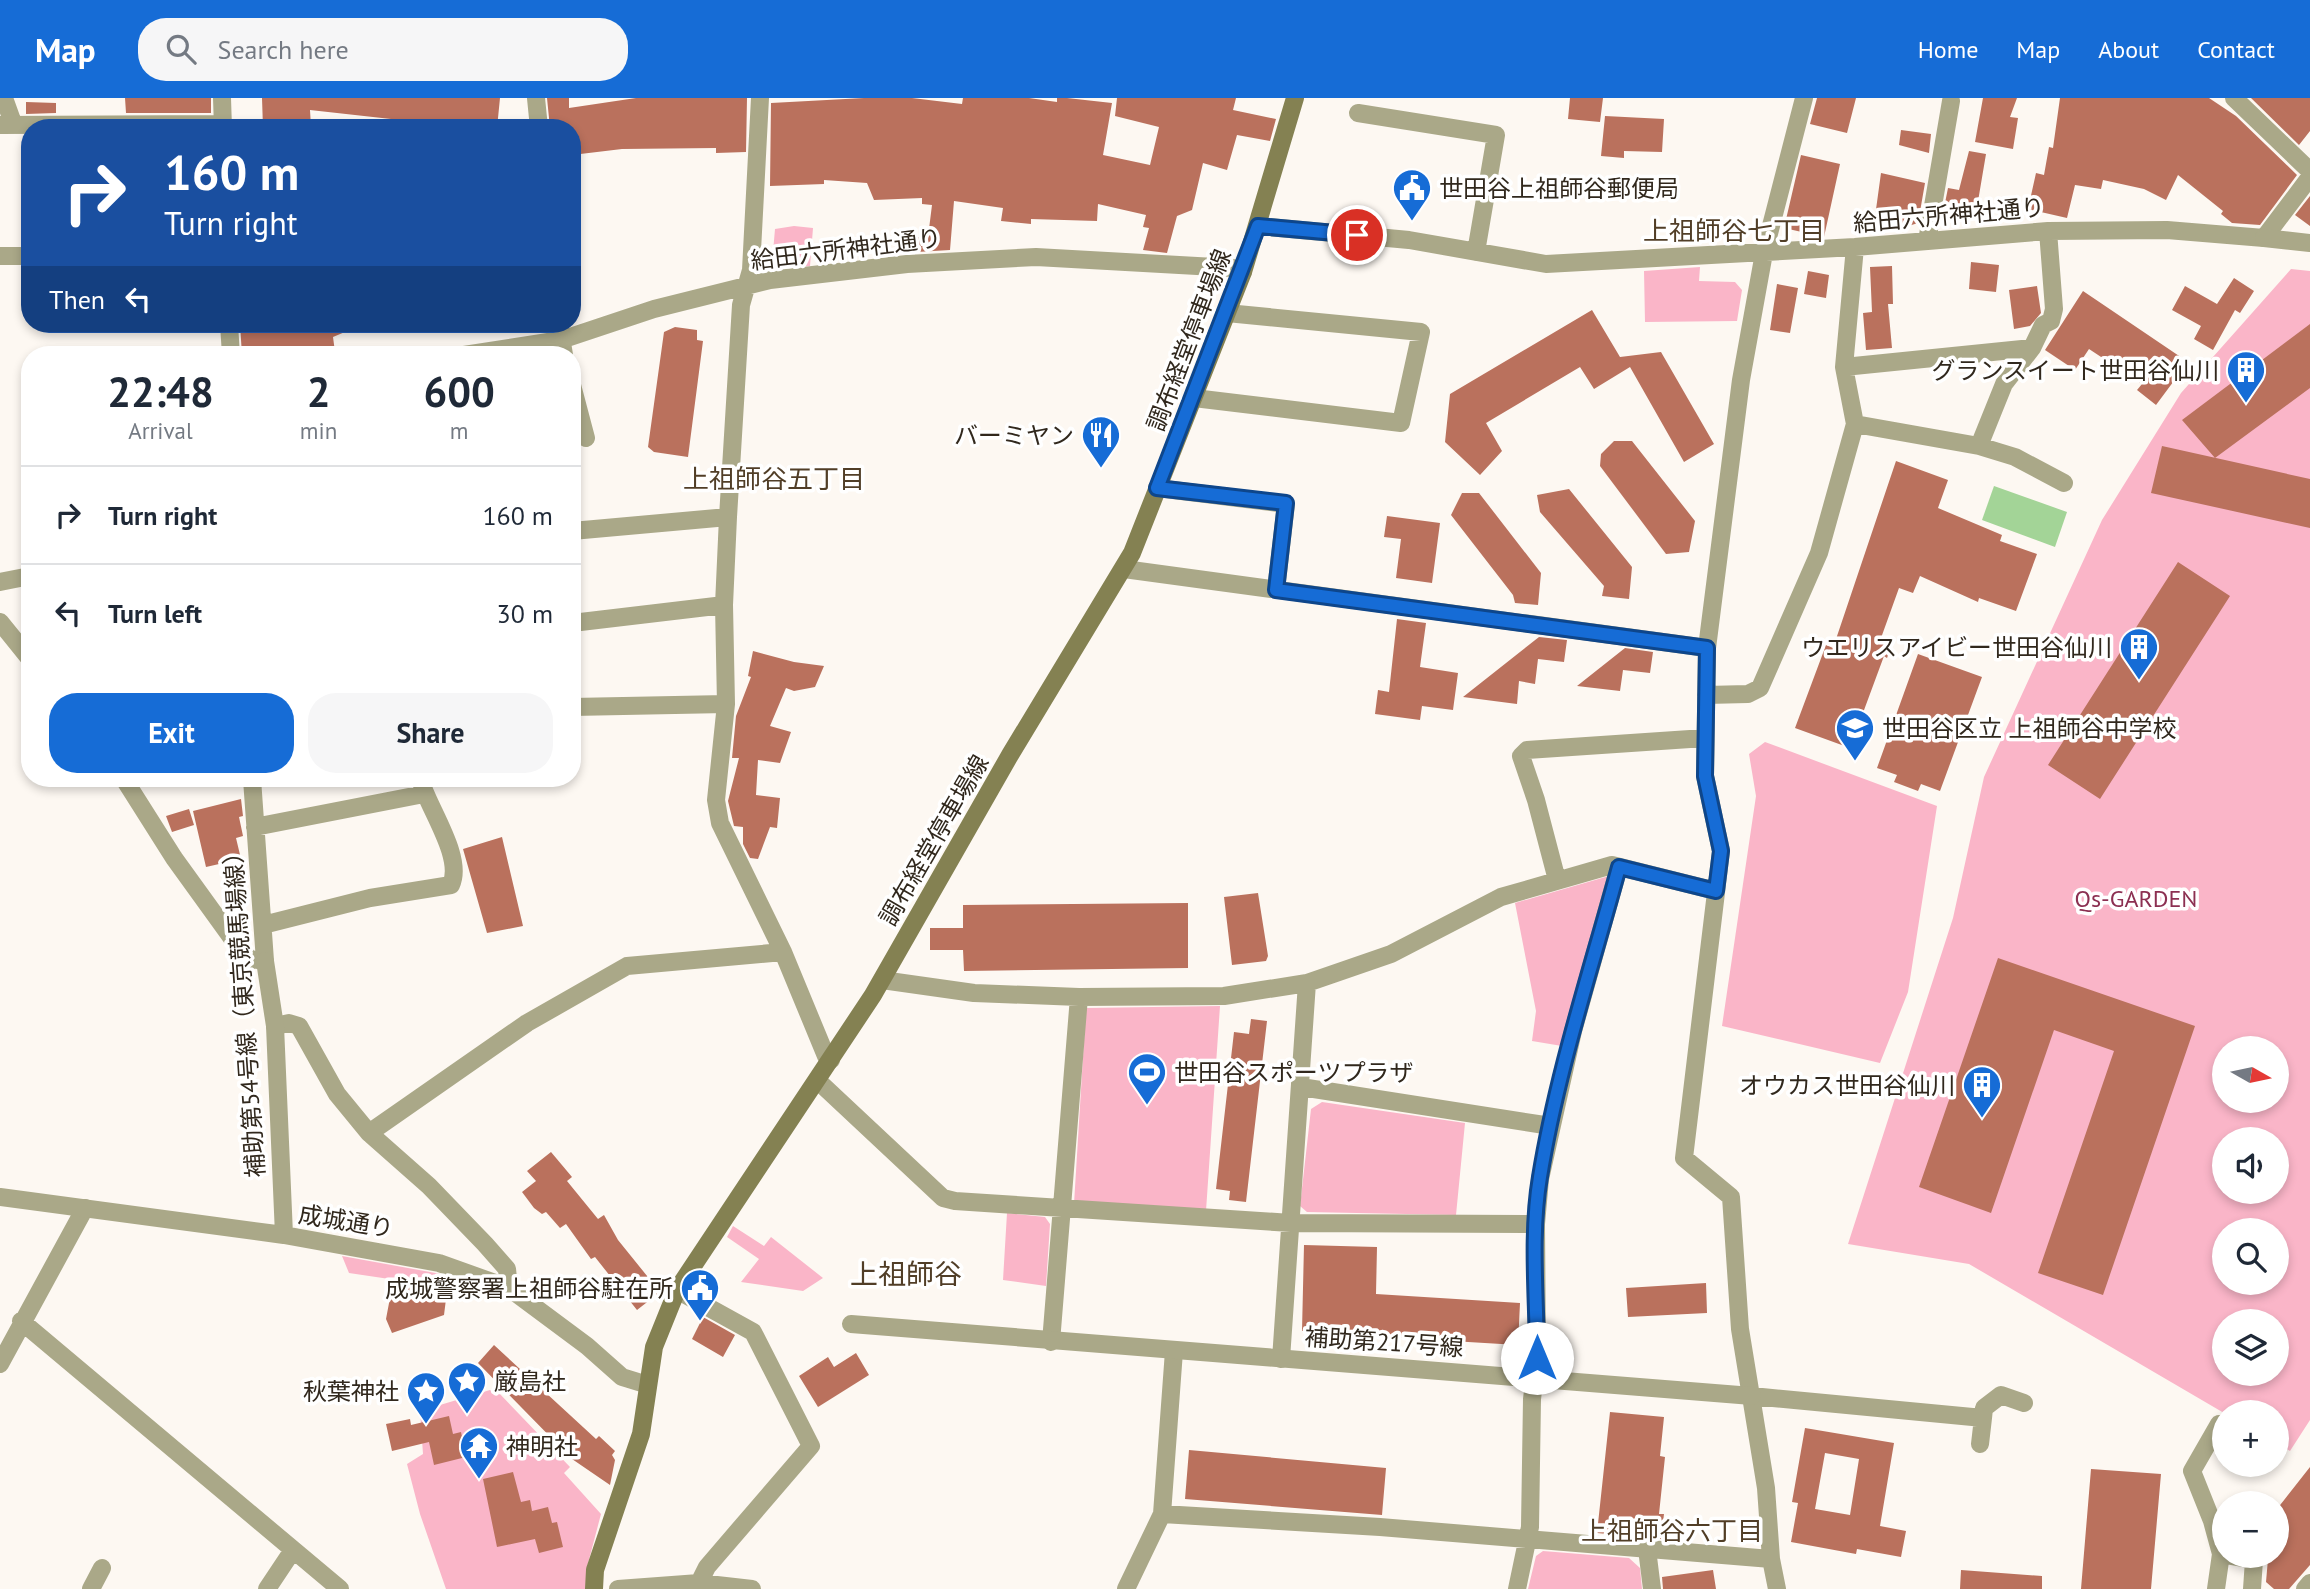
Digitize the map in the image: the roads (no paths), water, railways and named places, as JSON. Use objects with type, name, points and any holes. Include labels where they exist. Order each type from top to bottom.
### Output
[{"type":"main road","name":"調布経堂停車場線","points":[[594,1589],[595,1570],[641,1434],[654,1347],[677,1290],[818,1081],[882,980],[1010,755],[1124,569],[1243,272],[1295,98]]},
{"type":"street","points":[[4,98],[6,124]]},
{"type":"street","points":[[222,98],[223,119]]},
{"type":"street","points":[[536,98],[538,119]]},
{"type":"street","points":[[760,98],[751,270],[741,305],[724,605],[726,704],[716,800],[720,823],[783,952],[826,1056],[831,1060]]},
{"type":"street","points":[[1777,1589],[1771,1559],[1766,1488],[1740,1329],[1731,1197],[1684,1158],[1721,851],[1705,776],[1707,648],[1741,380],[1763,253],[1804,98]]},
{"type":"street","points":[[2234,98],[2310,172]]},
{"type":"street","points":[[1927,241],[1951,101]]},
{"type":"street","points":[[1358,113],[1496,135],[1476,252]]},
{"type":"street","points":[[2264,238],[2310,177]]},
{"type":"street","name":"給田六所神社通り","points":[[1258,226],[1409,240],[1546,264],[1855,247],[2048,231],[2167,230],[2310,243]]},
{"type":"street","points":[[1979,446],[2004,384],[2032,348],[2043,324],[2051,321],[2054,309],[2048,231]]},
{"type":"street","points":[[1706,695],[1748,694],[1760,688],[1819,553],[1854,424],[1844,367],[1855,247]]},
{"type":"street","points":[[0,256],[21,256]]},
{"type":"street","name":"給田六所神社通り","points":[[522,346],[561,340],[654,310],[747,285],[907,264],[994,257],[1233,268],[1243,272]]},
{"type":"street","points":[[1194,398],[1401,424],[1422,332],[1227,313]]},
{"type":"street","points":[[1844,367],[2032,348]]},
{"type":"street","points":[[581,420],[586,439]]},
{"type":"street","points":[[1854,424],[1979,446],[2014,457],[2064,483]]},
{"type":"street","points":[[1157,488],[1286,503],[1276,590]]},
{"type":"street","points":[[581,530],[728,517]]},
{"type":"street","points":[[1124,569],[1707,648]]},
{"type":"street","points":[[0,582],[21,578]]},
{"type":"street","points":[[581,622],[724,605]]},
{"type":"street","points":[[0,622],[21,648]]},
{"type":"street","points":[[581,707],[726,704]]},
{"type":"street","points":[[1557,880],[1536,800],[1521,756],[1527,750],[1705,738]]},
{"type":"street","points":[[129,787],[174,858],[239,948],[250,959],[265,961]]},
{"type":"street","name":"補助第54号線（東京競馬場線）","points":[[252,787],[265,961],[275,1026],[284,1235]]},
{"type":"street","points":[[255,827],[418,787]]},
{"type":"street","points":[[263,925],[370,898],[451,885],[455,876],[447,839],[422,787]]},
{"type":"street","points":[[882,980],[974,993],[1079,997],[1224,996],[1307,983],[1391,954],[1501,897],[1612,865],[1716,891]]},
{"type":"street","points":[[1517,1589],[1528,1539],[1537,1358],[1536,1224],[1539,1179],[1573,1031],[1619,867]]},
{"type":"street","points":[[369,1133],[527,1023],[627,966],[783,952]]},
{"type":"street","points":[[1281,1359],[1307,983]]},
{"type":"street","points":[[1051,1342],[1079,997]]},
{"type":"street","points":[[275,1026],[289,1023],[299,1026],[337,1094],[369,1133],[429,1185],[485,1244],[507,1269],[509,1287]]},
{"type":"street","points":[[818,1081],[943,1198],[1063,1210],[1291,1223],[1536,1224]]},
{"type":"street","points":[[1301,1087],[1551,1126]]},
{"type":"street","name":"成城通り","points":[[0,1197],[284,1235],[382,1250],[439,1263],[509,1287],[587,1346],[622,1377],[648,1385]]},
{"type":"street","points":[[0,1364],[21,1321],[85,1208]]},
{"type":"street","points":[[677,1290],[753,1332],[811,1446],[707,1567],[699,1583]]},
{"type":"street","points":[[21,1321],[340,1589]]},
{"type":"street","name":"補助第217号線","points":[[850,1324],[1174,1352],[1752,1396],[1983,1418]]},
{"type":"street","points":[[1126,1589],[1162,1514],[1174,1352]]},
{"type":"street","points":[[1980,1444],[1984,1408],[2001,1395],[2024,1404]]},
{"type":"street","points":[[2212,1436],[2192,1471],[2212,1521]]},
{"type":"street","points":[[1162,1514],[1380,1527],[1771,1559]]},
{"type":"street","points":[[1647,1549],[1652,1589]]},
{"type":"street","points":[[267,1589],[293,1550]]},
{"type":"street","points":[[91,1589],[102,1568]]},
{"type":"street","points":[[2216,1589],[2222,1568]]},
{"type":"street","points":[[2252,1589],[2253,1568]]},
{"type":"street","points":[[618,1589],[699,1583],[752,1589]]},
{"type":"street","points":[[2305,1589],[2310,1583]]},
{"type":"place","name":"世田谷上祖師谷郵便局","points":[[1412,222]]},
{"type":"place","name":"グランスイート世田谷仙川","points":[[2246,404]]},
{"type":"place","name":"バーミヤン","points":[[1101,469]]},
{"type":"place","name":"ウエリスアイビー世田谷仙川","points":[[2139,681]]},
{"type":"place","name":"世田谷区立 上祖師谷中学校","points":[[1855,762]]},
{"type":"place","name":"世田谷スポーツプラザ","points":[[1147,1106]]},
{"type":"place","name":"オウカス世田谷仙川","points":[[1982,1119]]},
{"type":"place","name":"成城警察署上祖師谷駐在所","points":[[700,1322]]},
{"type":"place","name":"厳島社","points":[[467,1415]]},
{"type":"place","name":"秋葉神社","points":[[426,1425]]},
{"type":"place","name":"神明社","points":[[479,1480]]},
{"type":"district","name":"上祖師谷七丁目","points":[[1734,230]]},
{"type":"district","name":"上祖師谷五丁目","points":[[774,478]]},
{"type":"district","name":"上祖師谷","points":[[906,1273]]},
{"type":"district","name":"上祖師谷六丁目","points":[[1672,1530]]},
{"type":"park label","name":"Qs-GARDEN","points":[[2136,898]]}]
